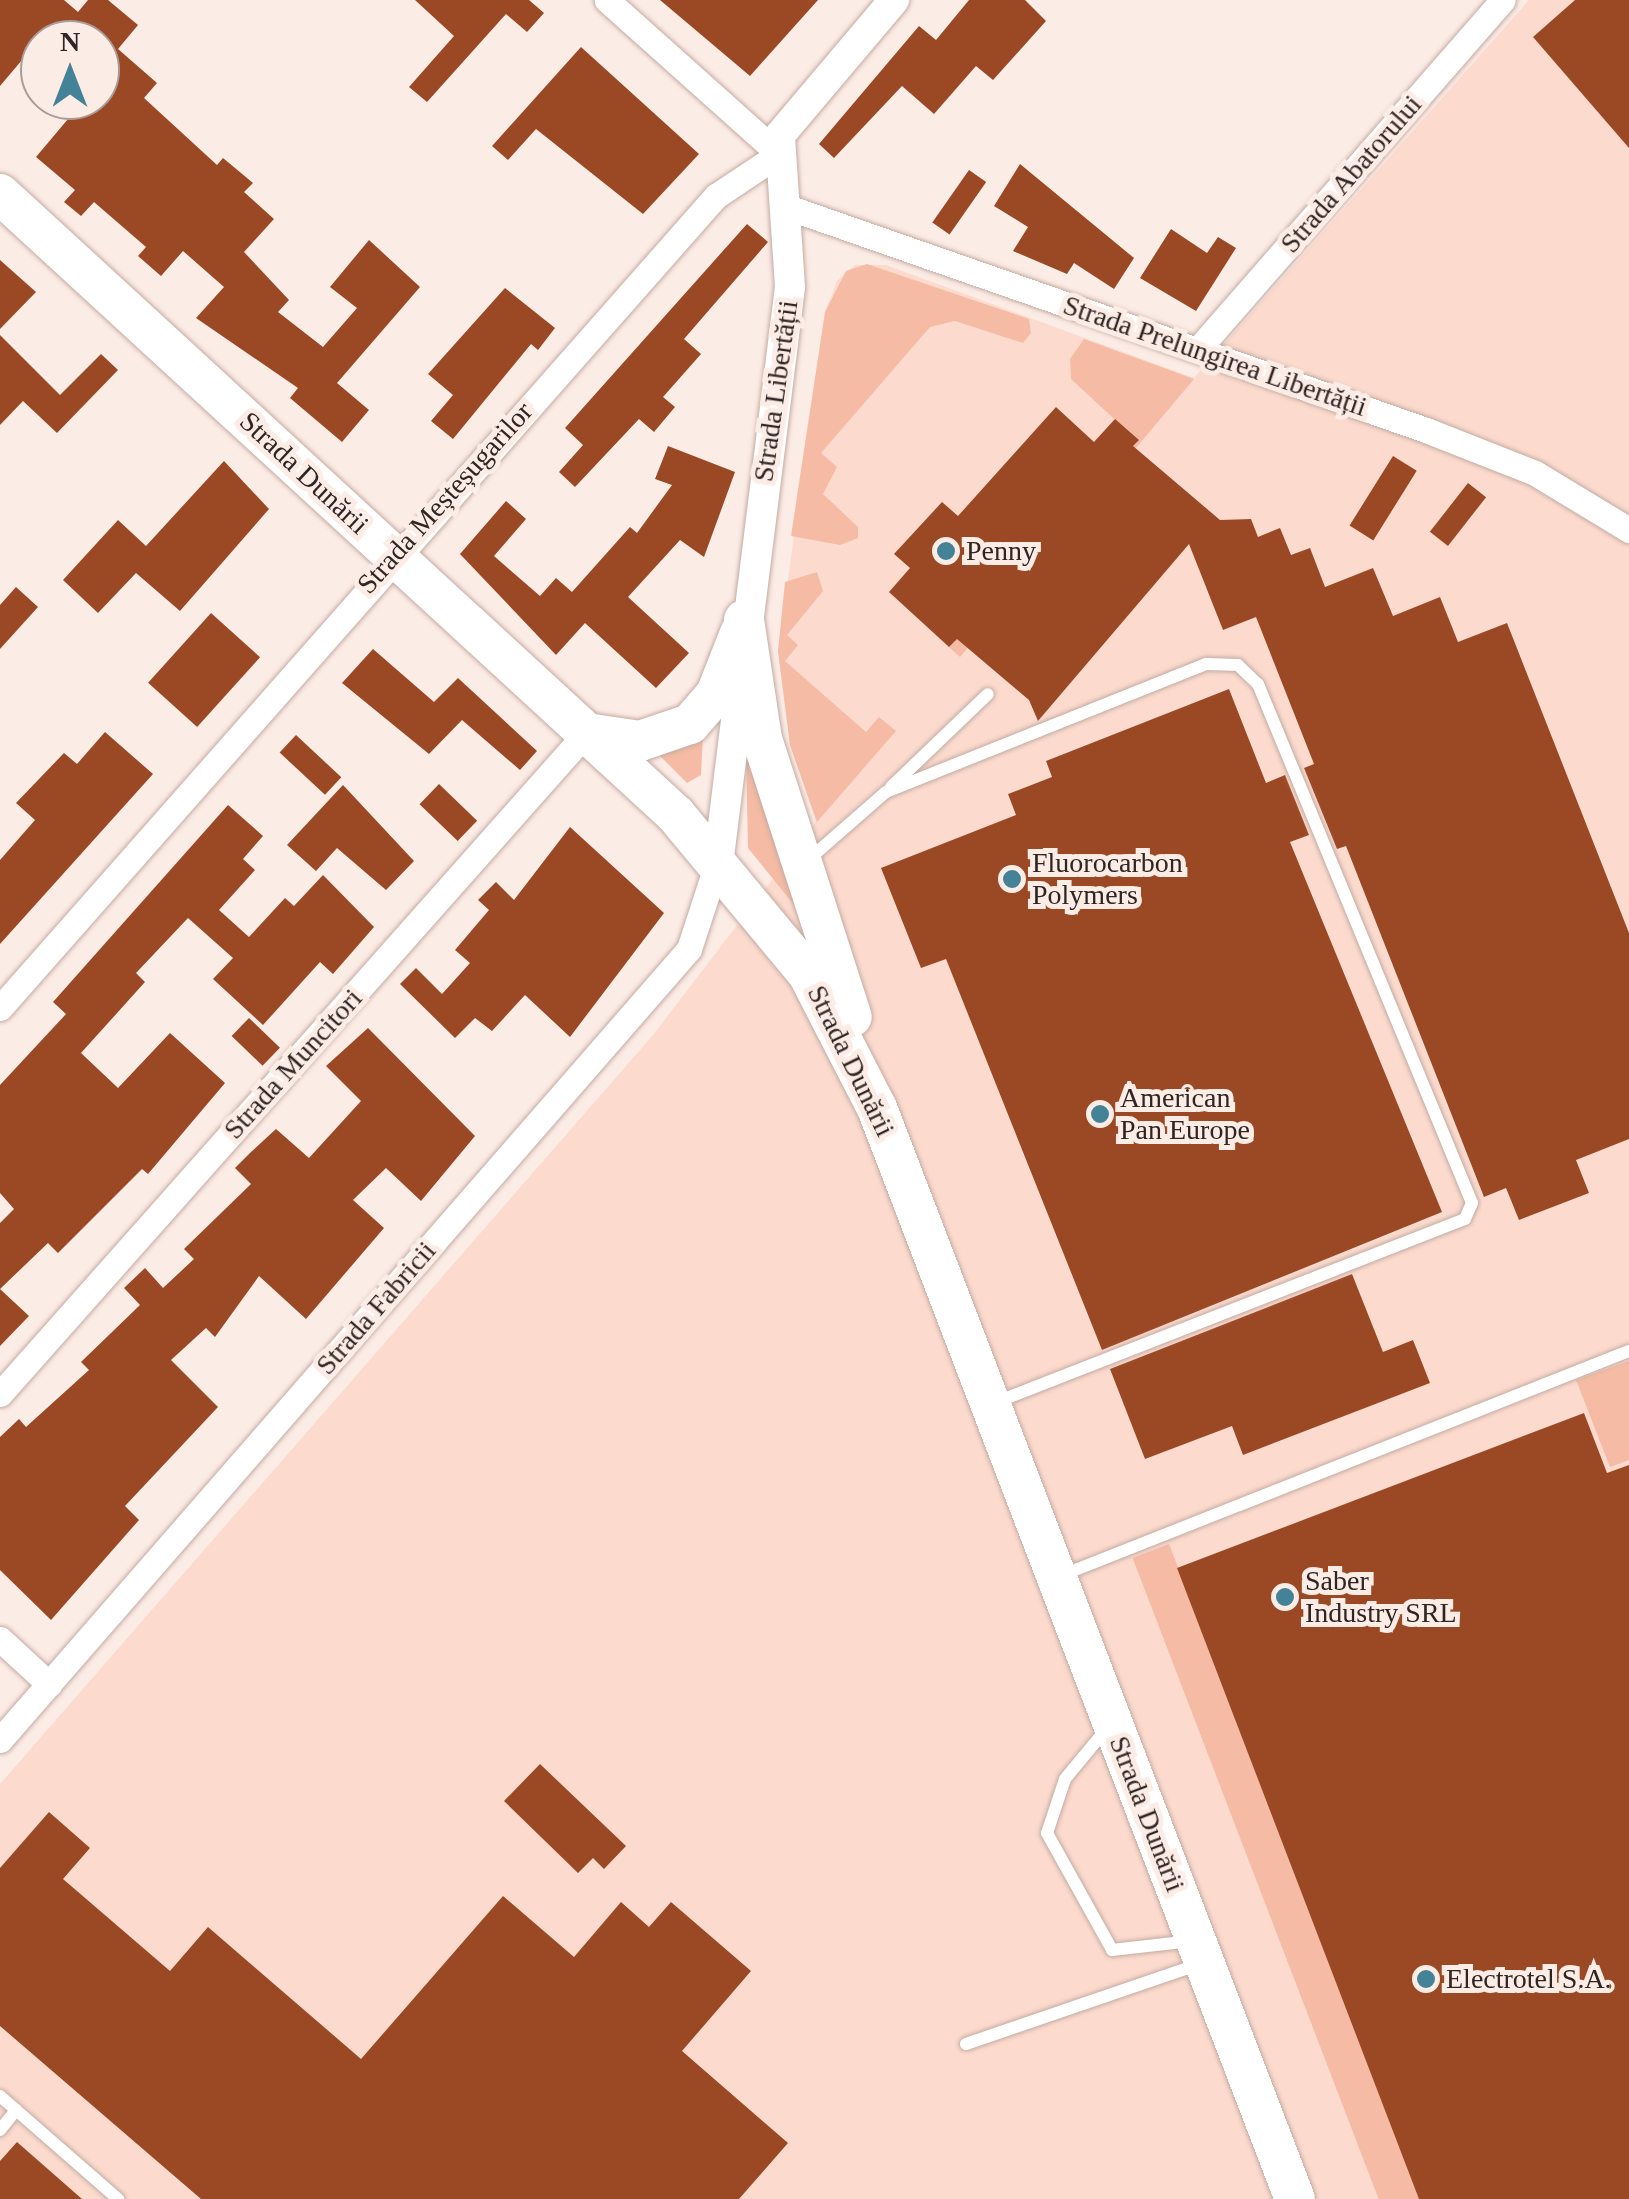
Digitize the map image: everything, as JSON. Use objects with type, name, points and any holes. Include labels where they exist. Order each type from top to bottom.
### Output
[{"type":"main road","name":"Strada Dunării","points":[[0,194],[719,857],[808,974],[877,1108],[1296,2199]]},
{"type":"main road","points":[[586,733],[640,741],[690,724],[716,694],[744,620]]},
{"type":"main road","points":[[744,620],[756,716],[877,1108]]},
{"type":"street","points":[[607,0],[779,154],[791,112],[894,0]]},
{"type":"street","name":"Strada Abatorului","points":[[1199,348],[1503,0]]},
{"type":"street","name":"Strada Libertății","points":[[719,857],[744,620],[790,286],[790,208],[779,154]]},
{"type":"street","name":"Strada Meșteșugarilor","points":[[0,1008],[393,555],[716,196],[779,154]]},
{"type":"street","name":"Strada Prelungirea Libertății","points":[[790,208],[1199,348],[1536,473],[1629,530]]},
{"type":"street","name":"Strada Muncitori","points":[[0,1394],[586,733]]},
{"type":"street","name":"Strada Fabricii","points":[[0,1740],[689,948],[719,857]]},
{"type":"street","points":[[0,1640],[49,1684]]},
{"type":"lane","points":[[886,792],[1206,664],[1250,673],[1472,1203],[1466,1218],[992,1404]]},
{"type":"lane","points":[[804,864],[988,694]]},
{"type":"lane","points":[[1058,1577],[1629,1351]]},
{"type":"lane","points":[[1112,1721],[1065,1779],[1047,1833],[1112,1950],[1199,1951]]},
{"type":"lane","points":[[966,2044],[1199,1951]]},
{"type":"lane","points":[[0,2096],[118,2199]]},
{"type":"lane","points":[[0,2130],[16,2110]]},
{"type":"shaded area","points":[[1529,0],[1629,0],[1629,2199],[0,2199],[0,1784],[653,1035],[816,822],[790,745],[778,651],[825,312],[837,281],[855,265],[886,265],[1194,378]]},
{"type":"shaded area","points":[[867,264],[1029,319],[1031,333],[1023,343],[955,321],[930,327],[821,453],[837,467],[823,494],[858,527],[858,538],[840,545],[791,536],[825,312],[846,271]]},
{"type":"shaded area","points":[[1084,339],[1194,379],[960,657],[949,647],[1138,441],[1071,379],[1070,359]]},
{"type":"shaded area","points":[[817,572],[823,591],[787,635],[798,645],[785,661],[866,732],[879,717],[896,731],[817,822],[790,745],[778,651],[785,582]]},
{"type":"shaded area","points":[[703,735],[701,775],[687,783],[659,755]]},
{"type":"shaded area","points":[[746,749],[807,921],[748,848]]},
{"type":"shaded area","points":[[1629,1361],[1629,1460],[1610,1467],[1576,1380]]},
{"type":"shaded area","points":[[1169,1544],[1420,2198],[1379,2199],[1133,1558]]},
{"type":"building","points":[[0,0],[64,0],[78,12],[88,0],[108,0],[138,25],[120,47],[120,20],[20,20],[20,62],[0,86]]},
{"type":"building","points":[[415,0],[529,0],[544,13],[527,32],[506,14],[427,102],[409,87],[454,36]]},
{"type":"building","points":[[660,0],[818,0],[750,76]]},
{"type":"building","points":[[969,0],[1025,0],[1046,21],[993,80],[976,66],[934,114],[902,86],[834,158],[819,144],[919,26],[936,40]]},
{"type":"building","points":[[1575,0],[1629,0],[1629,148],[1533,37]]},
{"type":"building","points":[[581,47],[699,154],[643,214],[536,129],[508,160],[492,146]]},
{"type":"building","points":[[120,51],[157,83],[144,98],[217,165],[223,158],[253,183],[244,192],[274,219],[244,252],[289,300],[278,312],[323,347],[357,308],[330,287],[369,240],[420,287],[337,383],[369,410],[342,442],[290,398],[298,388],[196,318],[224,287],[183,251],[161,276],[138,256],[146,247],[94,202],[81,216],[64,202],[75,190],[36,157],[67,120],[120,120]]},
{"type":"building","points":[[1020,164],[1134,258],[1114,289],[1074,263],[1067,274],[1013,251],[1028,227],[994,206]]},
{"type":"building","points":[[969,170],[986,182],[949,234],[932,222]]},
{"type":"building","points":[[747,224],[768,242],[684,339],[701,354],[663,397],[675,407],[654,432],[639,419],[575,487],[559,472],[583,445],[565,428]]},
{"type":"building","points":[[1171,229],[1207,253],[1218,237],[1236,248],[1196,311],[1140,278]]},
{"type":"building","points":[[0,260],[36,292],[0,329]]},
{"type":"building","points":[[505,288],[555,328],[538,350],[531,344],[453,439],[431,421],[453,395],[428,374]]},
{"type":"building","points":[[0,335],[60,395],[101,354],[118,370],[57,433],[23,401],[0,425]]},
{"type":"building","points":[[1056,407],[1094,442],[1115,419],[1139,440],[1133,446],[1220,520],[1251,519],[1258,537],[1280,528],[1291,555],[1310,548],[1325,587],[1373,568],[1393,616],[1440,597],[1458,642],[1507,623],[1629,933],[1629,1139],[1576,1160],[1589,1193],[1519,1220],[1506,1188],[1484,1197],[1346,846],[1337,849],[1304,768],[1314,764],[1256,617],[1223,630],[1189,544],[1038,721],[1029,700],[957,639],[949,647],[889,592],[910,568],[894,554],[942,502],[958,516]]},
{"type":"building","points":[[668,446],[735,472],[704,557],[680,540],[628,597],[689,653],[656,688],[585,623],[556,655],[460,554],[506,501],[526,519],[494,556],[540,596],[556,578],[572,592],[630,527],[637,533],[672,485],[655,479]]},
{"type":"building","points":[[1393,456],[1417,471],[1373,540],[1350,526]]},
{"type":"building","points":[[224,461],[269,509],[180,611],[136,573],[98,613],[63,580],[118,520],[146,546]]},
{"type":"building","points":[[1468,483],[1486,497],[1448,546],[1430,532]]},
{"type":"building","points":[[16,587],[38,607],[0,649],[0,605]]},
{"type":"building","points":[[211,613],[260,657],[197,727],[148,683]]},
{"type":"building","points":[[373,649],[434,702],[458,678],[537,751],[520,770],[462,720],[429,754],[342,683]]},
{"type":"building","points":[[1229,689],[1266,783],[1285,775],[1309,835],[1290,842],[1442,1212],[1102,1350],[946,959],[921,968],[881,868],[1016,815],[1008,794],[1052,777],[1046,761]]},
{"type":"building","points":[[105,732],[153,774],[0,944],[0,860],[35,820],[16,803],[64,753],[77,764]]},
{"type":"building","points":[[296,735],[341,777],[325,795],[280,753]]},
{"type":"building","points":[[439,784],[477,821],[458,841],[420,804]]},
{"type":"building","points":[[343,785],[414,861],[386,890],[337,848],[316,871],[287,845]]},
{"type":"building","points":[[228,805],[263,836],[243,859],[255,870],[219,910],[249,937],[285,898],[294,906],[323,875],[374,927],[333,974],[320,962],[263,1025],[213,979],[233,958],[188,918],[136,973],[145,982],[81,1053],[118,1088],[170,1033],[225,1083],[148,1174],[142,1169],[58,1253],[48,1243],[0,1289],[0,1223],[14,1209],[0,1193],[0,1085],[66,1014],[53,1002]]},
{"type":"building","points":[[570,827],[664,913],[570,1037],[525,995],[492,1031],[475,1018],[455,1038],[400,984],[416,968],[442,994],[470,963],[455,950],[489,910],[478,900],[496,882],[514,900]]},
{"type":"building","points":[[249,1018],[280,1048],[263,1066],[232,1036]]},
{"type":"building","points":[[368,1028],[475,1136],[421,1201],[386,1168],[353,1200],[384,1228],[306,1319],[259,1276],[215,1337],[206,1328],[171,1360],[218,1407],[125,1506],[139,1520],[51,1620],[0,1570],[0,1437],[19,1419],[26,1427],[89,1370],[81,1362],[140,1305],[124,1288],[145,1268],[163,1288],[194,1259],[184,1249],[251,1184],[235,1168],[251,1152],[276,1129],[309,1158],[361,1101],[326,1066]]},
{"type":"building","points":[[1352,1274],[1383,1352],[1413,1340],[1430,1383],[1243,1455],[1232,1426],[1145,1459],[1110,1369]]},
{"type":"building","points":[[0,1289],[29,1316],[0,1346]]},
{"type":"building","points":[[1584,1413],[1607,1473],[1629,1465],[1629,2199],[1419,2199],[1177,1568]]},
{"type":"building","points":[[540,1764],[626,1846],[604,1869],[593,1858],[578,1873],[504,1801]]},
{"type":"building","points":[[49,1812],[90,1848],[63,1879],[170,1971],[208,1927],[361,2059],[503,1896],[574,1957],[621,1902],[649,1927],[671,1902],[751,1971],[682,2051],[788,2143],[739,2199],[201,2199],[0,2026],[0,1868]]},
{"type":"building","points":[[17,2142],[82,2199],[0,2199],[0,2161]]},
{"type":"place","name":"Penny","points":[[946,551]]},
{"type":"place","name":"Fluorocarbon Polymers","points":[[1012,879]]},
{"type":"place","name":"American Pan Europe","points":[[1100,1114]]},
{"type":"place","name":"Saber Industry SRL","points":[[1285,1597]]},
{"type":"place","name":"Electrotel S.A.","points":[[1426,1979]]}]
